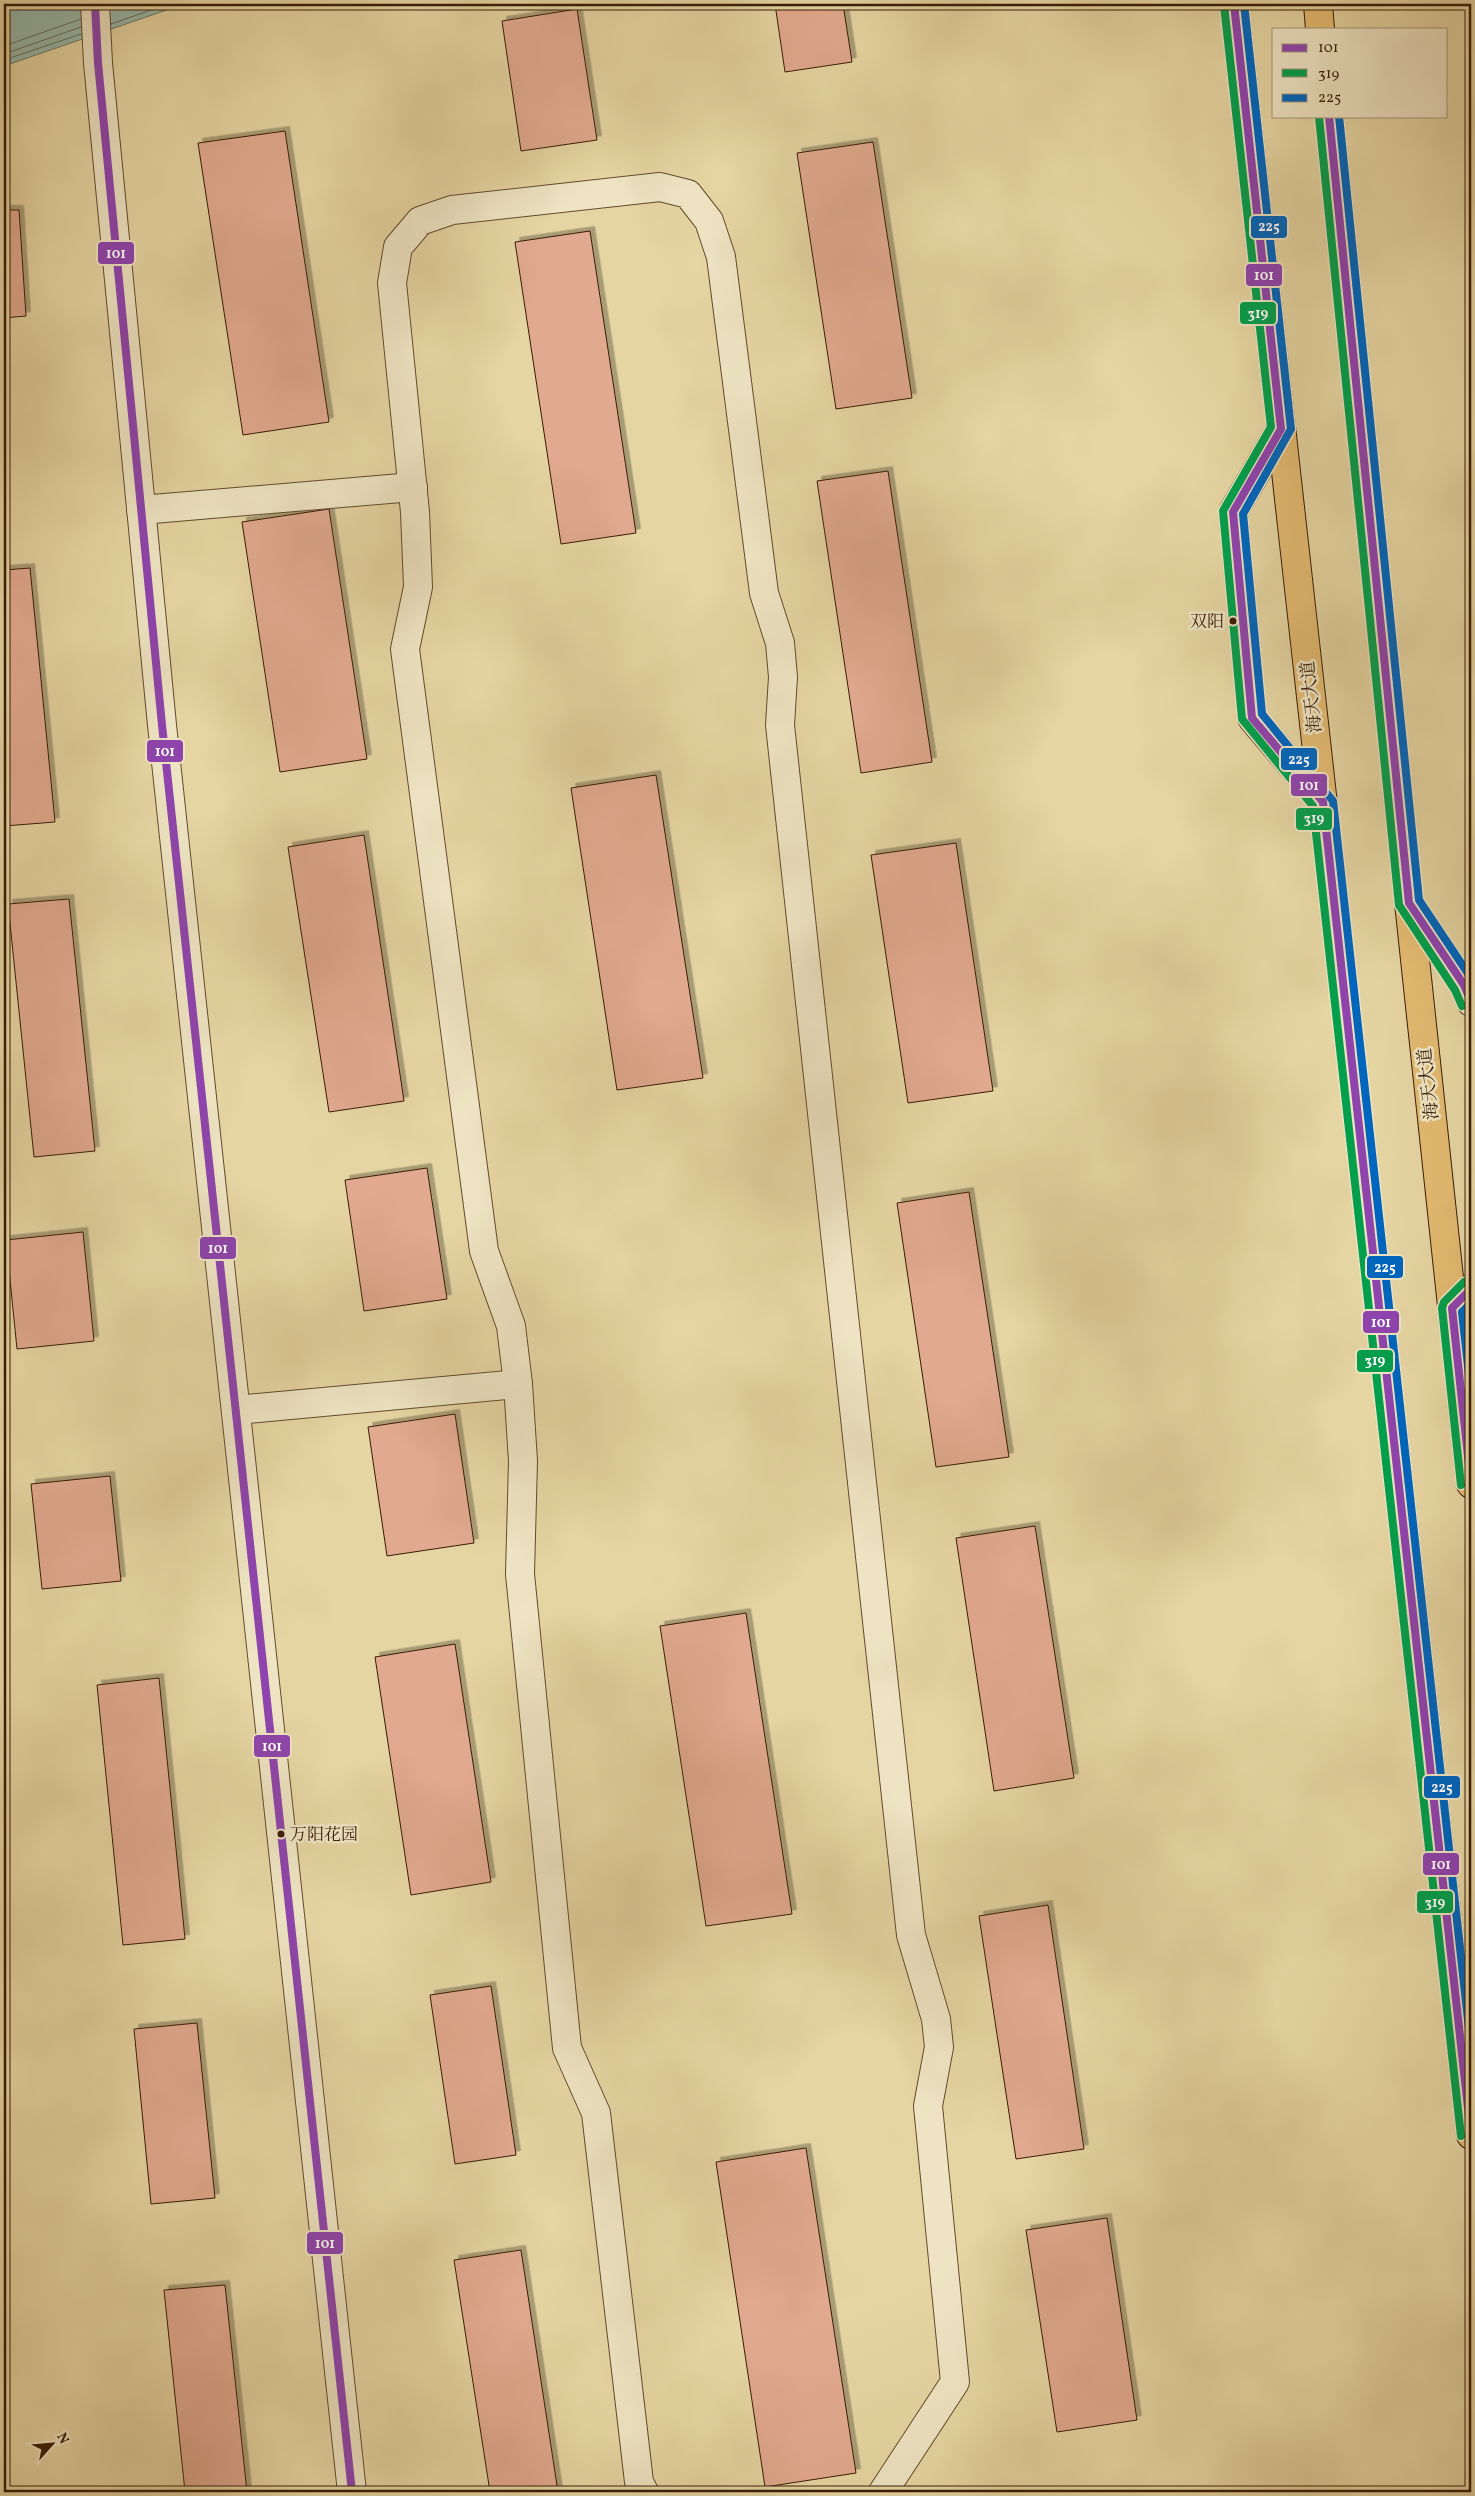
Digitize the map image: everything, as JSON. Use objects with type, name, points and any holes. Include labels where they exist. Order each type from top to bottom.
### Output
[{"type":"main road","name":"海天大道","points":[[1234,4],[1471,2135]]},
{"type":"main road","points":[[1318,4],[1320,28]]},
{"type":"main road","name":"海天大道","points":[[1329,118],[1409,903],[1471,1484]]},
{"type":"street","points":[[95,4],[98,63],[142,510],[352,2492]]},
{"type":"street","points":[[644,2492],[639,2482],[596,2113],[567,2048],[520,1574],[524,1461],[518,1384],[511,1326],[484,1251],[405,649],[418,587],[413,487],[392,283],[398,247],[420,221],[452,210],[660,188],[688,194],[709,221],[721,257],[764,593],[780,644],[783,678],[780,725],[911,1935],[936,2019],[939,2046],[928,2106],[955,2382],[883,2492]]},
{"type":"street","points":[[1281,429],[1232,512],[1252,718],[1323,802]]},
{"type":"street","points":[[142,510],[413,487]]},
{"type":"street","points":[[1409,903],[1464,985],[1471,1002]]},
{"type":"street","points":[[1452,1308],[1471,1289]]},
{"type":"street","points":[[236,1410],[518,1384]]},
{"type":"water","points":[[4,4],[184,4],[4,66]]},
{"type":"building","points":[[775,4],[843,4],[852,62],[785,72]]},
{"type":"building","points":[[577,9],[597,140],[521,151],[502,21]]},
{"type":"building","points":[[285,131],[329,422],[243,435],[198,143]]},
{"type":"building","points":[[873,142],[912,398],[836,409],[797,153]]},
{"type":"building","points":[[4,210],[19,210],[26,316],[4,318]]},
{"type":"building","points":[[590,231],[636,533],[561,544],[515,242]]},
{"type":"building","points":[[888,471],[932,762],[861,773],[817,481]]},
{"type":"building","points":[[329,509],[367,759],[280,772],[242,522]]},
{"type":"building","points":[[30,568],[55,822],[4,826],[4,570]]},
{"type":"building","points":[[656,775],[703,1078],[617,1090],[571,788]]},
{"type":"building","points":[[364,835],[404,1101],[329,1112],[288,847]]},
{"type":"building","points":[[956,843],[993,1091],[908,1103],[871,855]]},
{"type":"building","points":[[69,899],[95,1151],[34,1157],[8,904]]},
{"type":"building","points":[[427,1168],[447,1299],[364,1311],[345,1180]]},
{"type":"building","points":[[969,1192],[1009,1457],[936,1467],[897,1203]]},
{"type":"building","points":[[83,1232],[94,1341],[17,1349],[6,1240]]},
{"type":"building","points":[[455,1414],[474,1543],[387,1556],[368,1427]]},
{"type":"building","points":[[110,1476],[121,1581],[42,1589],[31,1484]]},
{"type":"building","points":[[1035,1526],[1074,1778],[994,1791],[956,1538]]},
{"type":"building","points":[[746,1613],[792,1914],[706,1926],[660,1626]]},
{"type":"building","points":[[455,1644],[491,1882],[411,1895],[375,1657]]},
{"type":"building","points":[[159,1678],[185,1939],[123,1945],[97,1685]]},
{"type":"building","points":[[1048,1905],[1084,2149],[1016,2159],[979,1916]]},
{"type":"building","points":[[491,1986],[516,2155],[455,2164],[430,1995]]},
{"type":"building","points":[[197,2023],[215,2198],[151,2204],[134,2029]]},
{"type":"building","points":[[806,2148],[856,2473],[765,2487],[716,2162]]},
{"type":"building","points":[[1107,2218],[1137,2420],[1057,2432],[1026,2230]]},
{"type":"building","points":[[521,2250],[558,2492],[490,2492],[454,2260]]},
{"type":"building","points":[[225,2285],[247,2492],[185,2492],[164,2290]]},
{"type":"transit line","name":"101","points":[[95,4],[98,63],[162,725],[352,2492]]},
{"type":"transit line","name":"101","points":[[1234,4],[1281,429],[1233,512],[1252,718],[1323,802],[1471,2135]]},
{"type":"transit line","name":"225","points":[[1244,4],[1291,429],[1243,514],[1262,714],[1333,801],[1471,2047]]},
{"type":"transit line","name":"319","points":[[1224,5],[1271,427],[1223,511],[1242,719],[1313,806],[1461,2136]]},
{"type":"transit line","name":"319","points":[[1319,118],[1399,905],[1455,990],[1462,1006]]},
{"type":"transit line","name":"101","points":[[1329,118],[1409,903],[1464,985],[1471,1002]]},
{"type":"transit line","name":"225","points":[[1339,118],[1419,900],[1471,978]]},
{"type":"transit line","name":"319","points":[[1461,1485],[1442,1308],[1444,1302],[1464,1282]]},
{"type":"transit line","name":"101","points":[[1471,1289],[1452,1308],[1471,1484]]},
{"type":"transit line","name":"225","points":[[1471,1303],[1462,1312],[1471,1393]]},
{"type":"place","name":"双阳","points":[[1233,621]]},
{"type":"place","name":"万阳花园","points":[[281,1834]]}]
